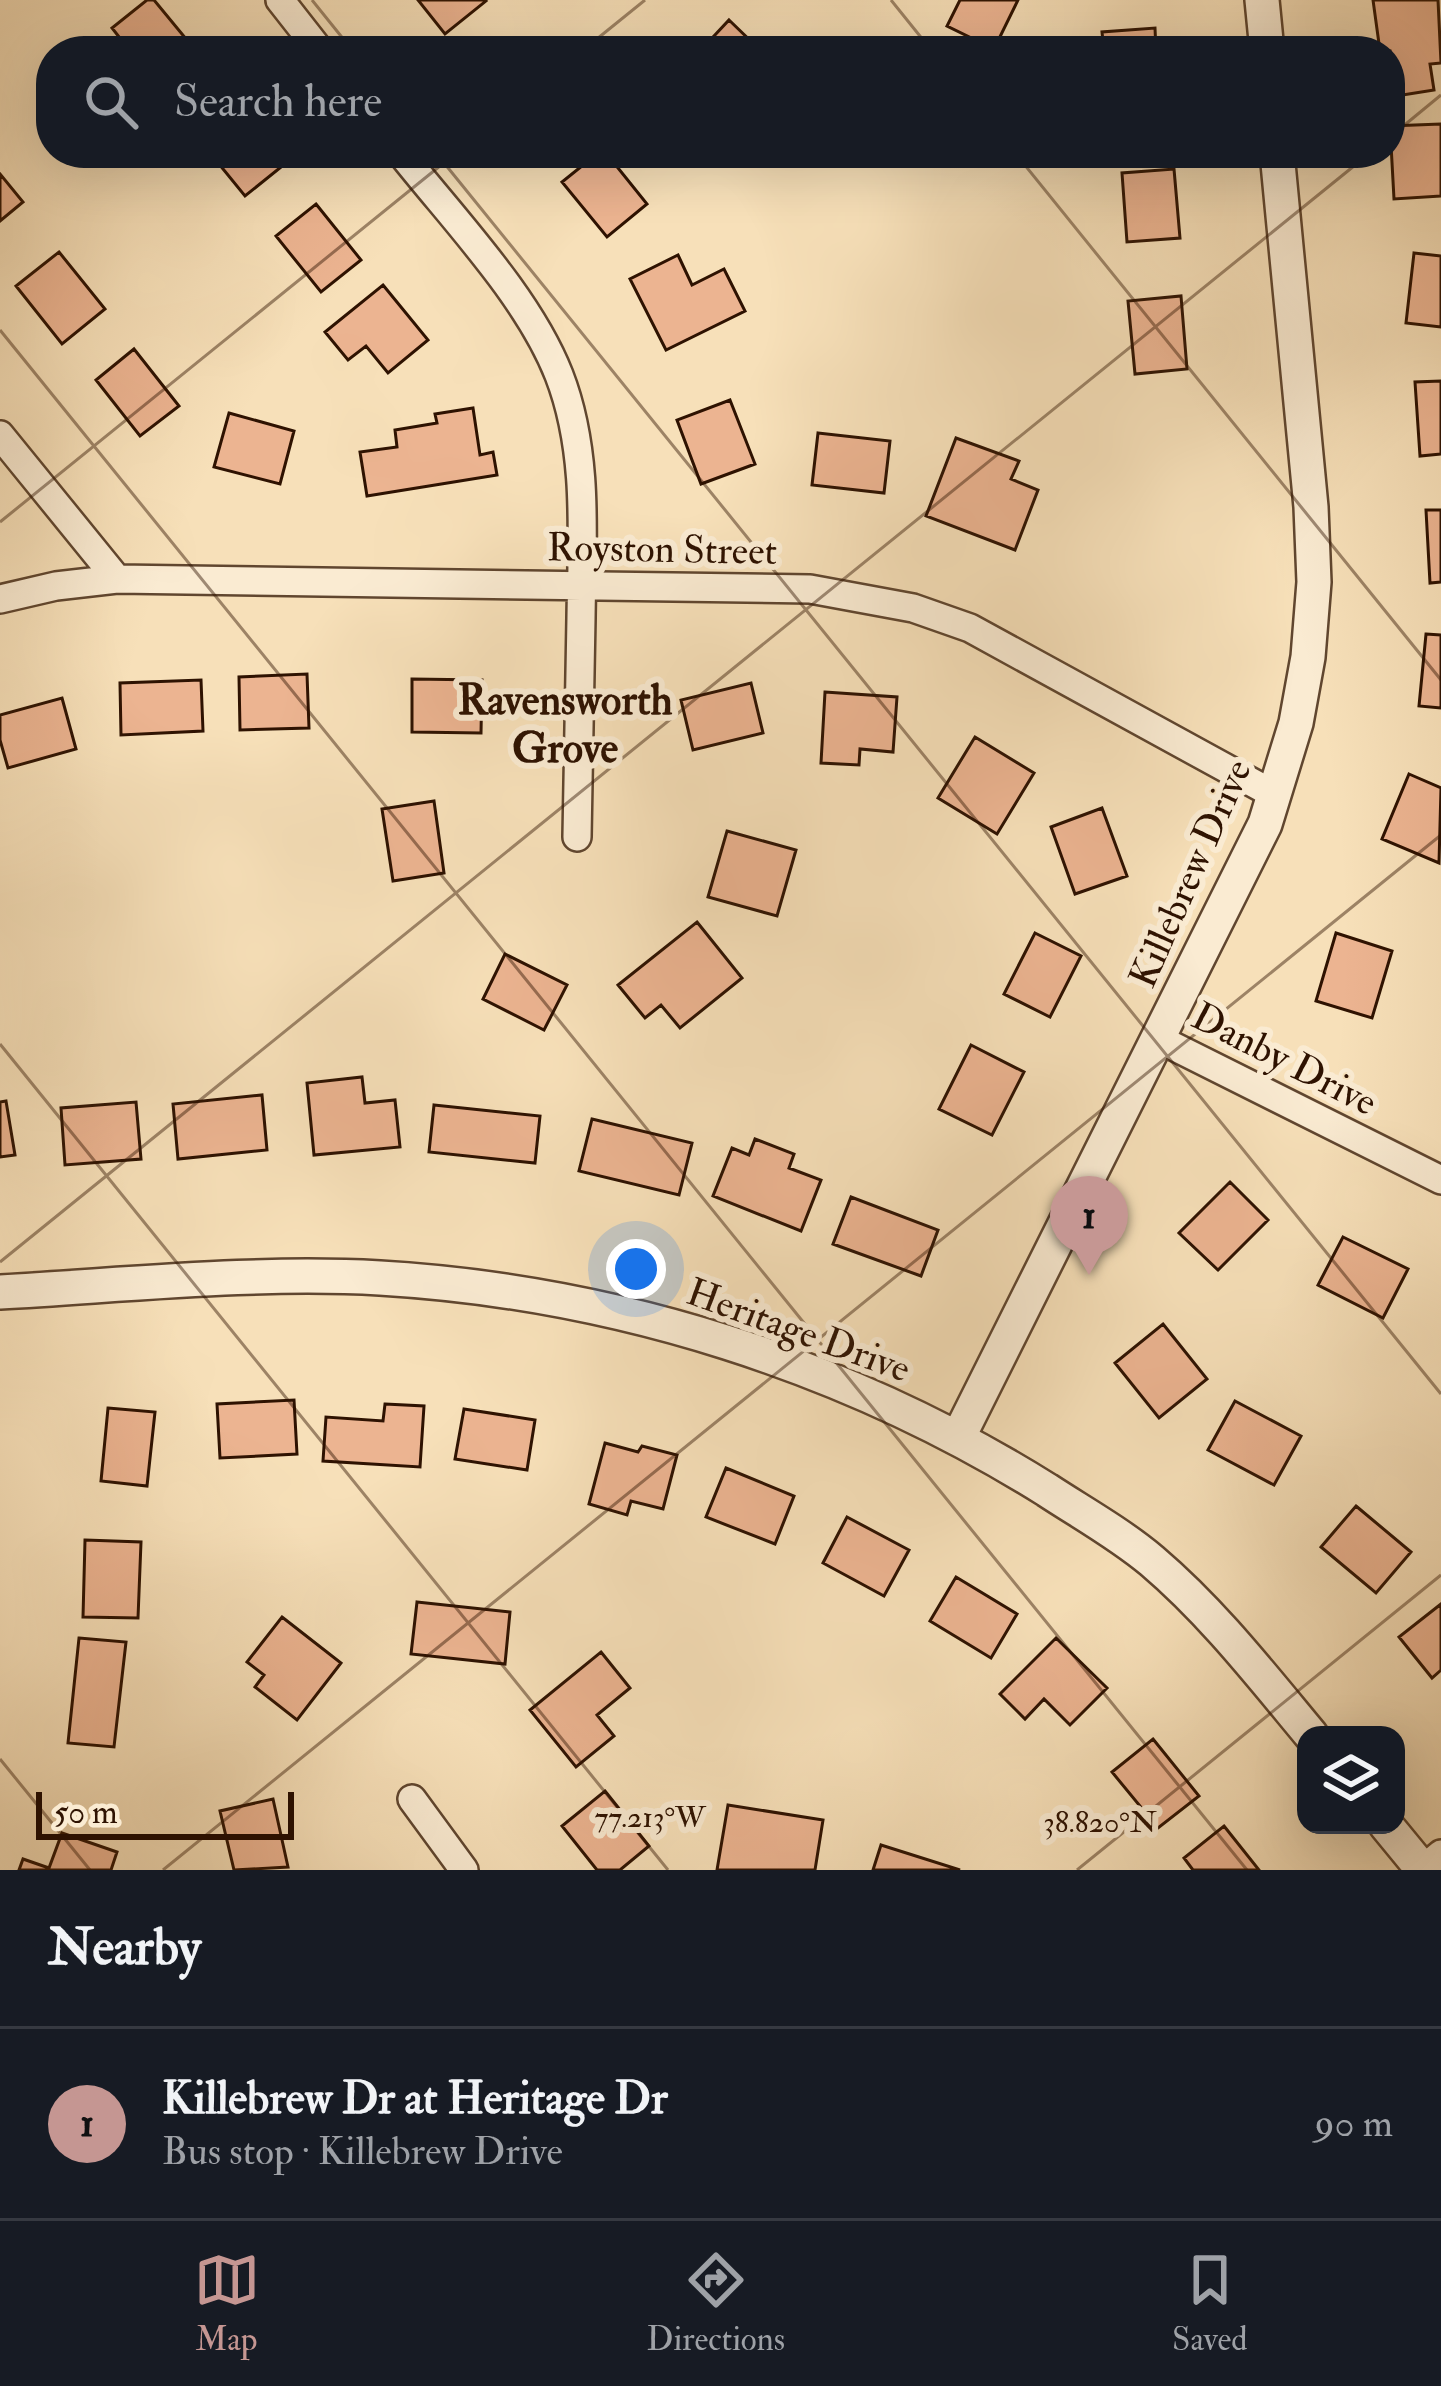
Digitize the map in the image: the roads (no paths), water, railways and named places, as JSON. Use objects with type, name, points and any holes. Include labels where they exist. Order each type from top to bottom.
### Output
[{"type":"street","points":[[280,0],[308,36]]},
{"type":"street","points":[[1262,0],[1266,36]]},
{"type":"street","points":[[413,168],[540,336],[559,374],[576,430],[582,586],[577,837]]},
{"type":"street","name":"Killebrew Drive","points":[[958,1438],[1159,1039],[1275,795],[1297,724],[1309,657],[1314,582],[1311,507],[1277,168]]},
{"type":"street","points":[[0,435],[117,580]]},
{"type":"street","name":"Royston Street","points":[[0,599],[56,586],[117,580],[810,589],[913,608],[970,628],[1275,795]]},
{"type":"street","name":"Danby Drive","points":[[1159,1039],[1441,1180]]},
{"type":"street","name":"Heritage Drive","points":[[0,1292],[250,1277],[439,1283],[546,1297],[657,1321],[757,1352],[858,1390],[958,1438],[1150,1559],[1214,1621],[1303,1726]]},
{"type":"street","points":[[412,1799],[464,1870]]},
{"type":"street","points":[[1393,1834],[1423,1870],[1441,1854]]},
{"type":"place","name":"Killebrew Dr at Heritage Dr","points":[[1089,1275]]},
{"type":"district","name":"Ravensworth Grove","points":[[565,723]]}]
